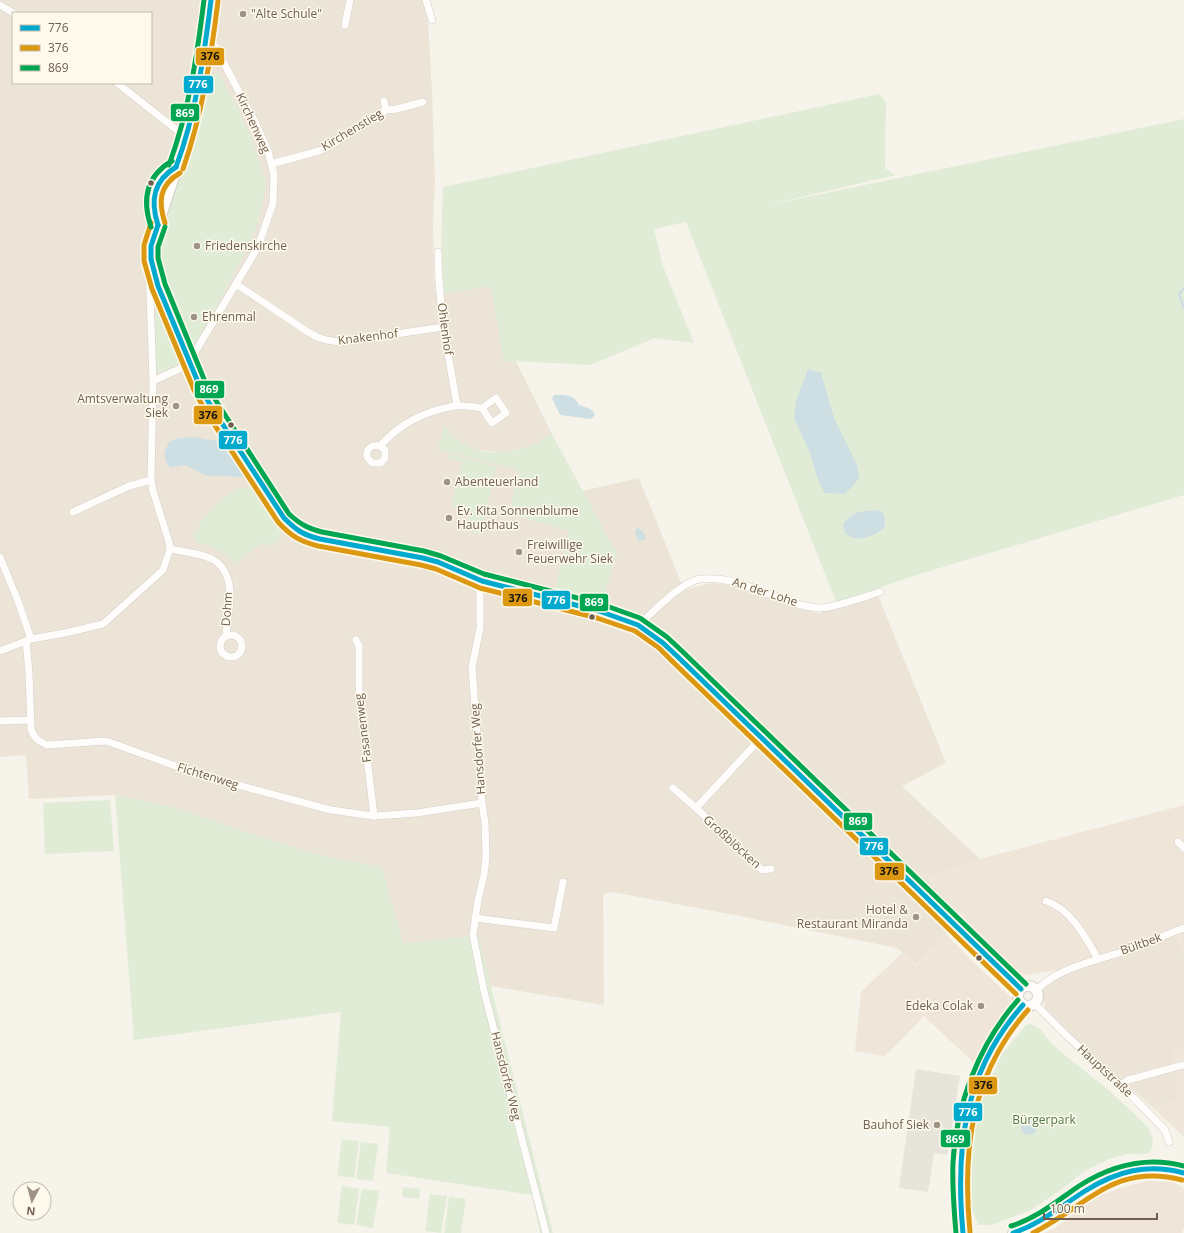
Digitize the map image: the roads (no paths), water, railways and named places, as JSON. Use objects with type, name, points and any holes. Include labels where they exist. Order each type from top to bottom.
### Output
[{"type":"street","points":[[211,0],[195,102],[187,138],[151,246],[151,259],[158,286],[190,363],[212,408],[276,508],[294,528],[305,535],[431,560],[482,581],[599,611],[638,625],[663,643],[1021,989]]},
{"type":"street","points":[[345,25],[350,0]]},
{"type":"street","points":[[426,0],[432,20]]},
{"type":"street","points":[[0,5],[12,12]]},
{"type":"street","name":"Kirchenweg","points":[[190,363],[258,248],[273,203],[274,174],[265,145],[256,124],[215,46],[205,43]]},
{"type":"street","points":[[118,84],[187,138]]},
{"type":"street","name":"Kirchenstieg","points":[[384,102],[386,110]]},
{"type":"street","name":"Kirchenstieg","points":[[271,164],[319,151],[330,146],[386,110],[397,109],[423,102]]},
{"type":"street","name":"Ohlenhof","points":[[438,252],[438,278],[444,327],[457,406]]},
{"type":"street","points":[[0,651],[29,640],[104,624],[163,570],[170,549],[151,480],[152,381],[149,265]]},
{"type":"street","name":"Knakenhof","points":[[236,284],[317,338],[328,341],[341,342],[444,327]]},
{"type":"street","points":[[152,381],[190,363]]},
{"type":"street","points":[[380,446],[406,423],[419,416],[457,406],[482,408]]},
{"type":"street","points":[[73,512],[129,486],[151,480]]},
{"type":"street","name":"Dohm","points":[[170,549],[211,558],[224,570],[229,583],[227,636]]},
{"type":"street","name":"Fichtenweg","points":[[0,557],[18,601],[29,640],[31,720],[33,736],[39,742],[48,745],[105,742],[112,743],[200,775],[331,810],[374,816],[417,813],[482,803]]},
{"type":"street","name":"An der Lohe","points":[[638,625],[679,590],[696,580],[707,578],[725,580],[750,586],[790,601],[820,608],[830,607],[880,592]]},
{"type":"street","name":"Hansdorfer Weg","points":[[482,581],[480,592],[480,628],[472,667],[482,803],[485,823],[486,857],[473,935],[484,991],[546,1233]]},
{"type":"street","name":"Fasanenweg","points":[[356,640],[359,646],[359,692],[374,816]]},
{"type":"street","points":[[0,721],[31,720]]},
{"type":"street","name":"Großblöcken","points":[[696,808],[761,738]]},
{"type":"street","name":"Großblöcken","points":[[673,788],[762,870],[771,869]]},
{"type":"street","points":[[475,918],[554,928],[563,882]]},
{"type":"street","points":[[1046,902],[1054,904],[1076,923],[1098,960]]},
{"type":"street","name":"Bültbek","points":[[1036,990],[1045,981],[1059,973],[1138,947],[1184,928]]},
{"type":"street","points":[[1028,986],[1036,990],[1038,999],[1035,1004],[1030,1006],[1024,1005],[1020,1001],[1018,996],[1021,989],[1028,986]]},
{"type":"street","name":"Hauptstraße","points":[[1035,1004],[1067,1036],[1121,1085],[1165,1130],[1169,1142]]},
{"type":"street","points":[[963,1233],[959,1163],[961,1142],[967,1112],[974,1089],[985,1062],[1002,1032],[1024,1005]]},
{"type":"street","points":[[1121,1085],[1128,1080],[1184,1065]]},
{"type":"street","points":[[1013,1233],[1041,1222],[1082,1192],[1111,1176],[1144,1168],[1165,1168],[1184,1173]]},
{"type":"waterway","points":[[1184,289],[1179,294],[1184,308]]},
{"type":"place","name":"\"Alte Schule\"","points":[[243,14]]},
{"type":"place","name":"Friedenskirche","points":[[197,246]]},
{"type":"place","name":"Ehrenmal","points":[[194,317]]},
{"type":"place","name":"Amtsverwaltung Siek","points":[[176,406]]},
{"type":"place","name":"Abenteuerland","points":[[447,482]]},
{"type":"place","name":"Ev. Kita Sonnenblume Haupthaus","points":[[449,518]]},
{"type":"place","name":"Freiwillige Feuerwehr Siek","points":[[519,552]]},
{"type":"place","name":"Hotel & Restaurant Miranda","points":[[916,917]]},
{"type":"place","name":"Edeka Colak","points":[[981,1006]]},
{"type":"place","name":"Bauhof Siek","points":[[937,1125]]},
{"type":"park label","name":"Bürgerpark","points":[[1044,1120]]}]
